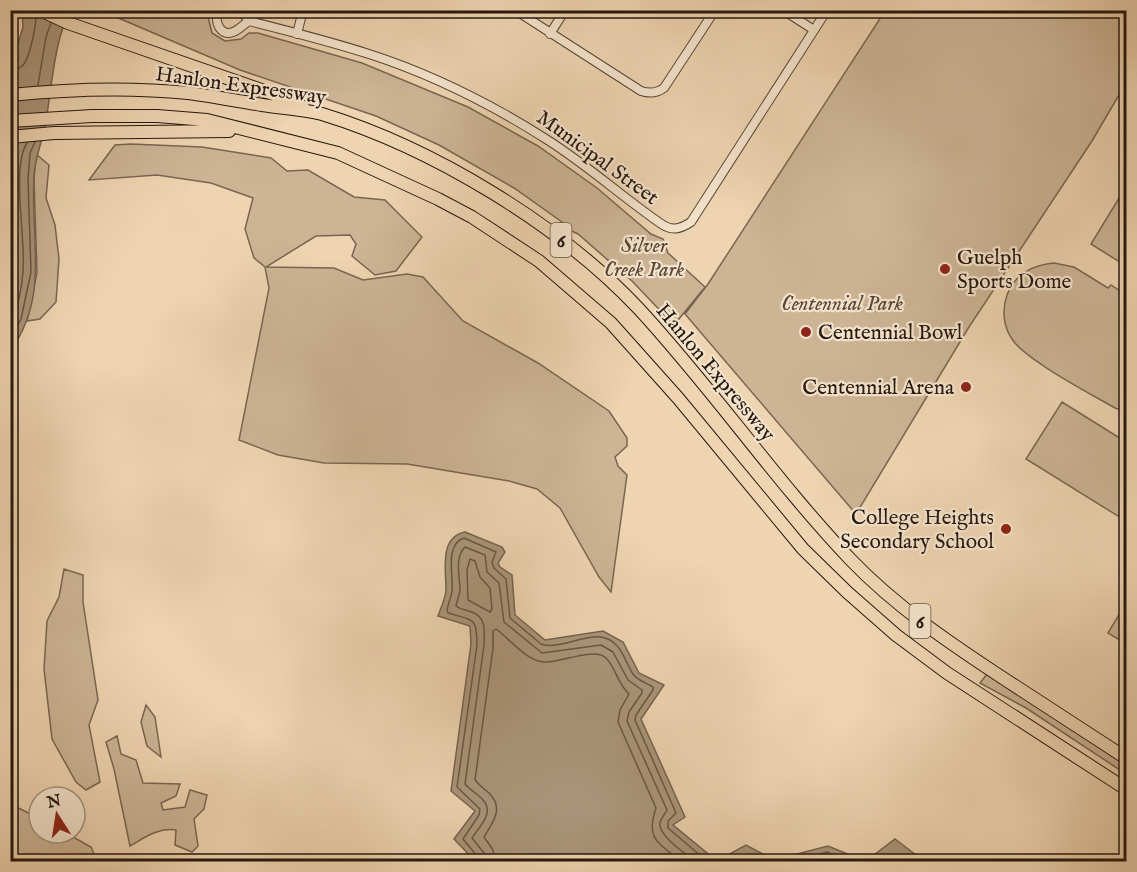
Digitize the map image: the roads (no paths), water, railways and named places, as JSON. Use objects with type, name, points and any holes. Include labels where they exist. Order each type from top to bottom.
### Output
[{"type":"highway","points":[[40,10],[68,23],[273,94],[318,113]]},
{"type":"highway","name":"Hanlon Expressway","points":[[10,95],[94,89],[188,93],[318,113],[374,133],[425,156],[509,204],[572,249],[638,308],[791,492],[851,560],[880,588],[941,637],[1126,758]]},
{"type":"highway","name":"Hanlon Expressway","points":[[10,121],[92,116],[157,116],[207,120],[338,153],[438,199],[472,218],[539,261],[611,323],[678,398],[780,523],[824,571],[896,635],[947,673],[1126,789]]},
{"type":"highway","points":[[10,137],[91,132],[248,132]]},
{"type":"street","points":[[219,10],[216,23],[228,33],[236,31],[249,21],[240,10]]},
{"type":"street","points":[[297,34],[303,10]]},
{"type":"street","points":[[514,10],[641,91],[654,93],[664,88],[715,10]]},
{"type":"street","points":[[550,34],[565,10]]},
{"type":"street","points":[[783,10],[814,30]]},
{"type":"street","name":"Municipal Street","points":[[249,21],[369,54],[465,93],[547,139],[590,168],[658,222],[667,228],[675,229],[691,222],[827,10]]},
{"type":"water","points":[[22,11],[70,11],[61,33],[45,127],[35,169],[33,199],[36,266],[34,287],[23,329],[11,350],[11,67],[23,27]]},
{"type":"water","points":[[465,532],[502,547],[505,552],[498,563],[512,575],[515,615],[545,640],[603,631],[623,642],[639,673],[664,685],[641,719],[685,817],[673,825],[717,861],[475,861],[454,839],[475,811],[451,791],[471,644],[470,626],[438,616],[446,592],[445,564],[448,547],[451,540]]},
{"type":"water","points":[[895,839],[924,861],[866,861]]},
{"type":"water","points":[[746,845],[774,860],[828,846],[865,861],[717,861]]},
{"type":"place","name":"Guelph Sports Dome","points":[[945,269]]},
{"type":"place","name":"Centennial Bowl","points":[[806,332]]},
{"type":"place","name":"Centennial Arena","points":[[966,387]]},
{"type":"place","name":"College Heights Secondary School","points":[[1006,529]]},
{"type":"park label","name":"Silver Creek Park","points":[[644,257]]},
{"type":"park label","name":"Centennial Park","points":[[842,303]]}]
